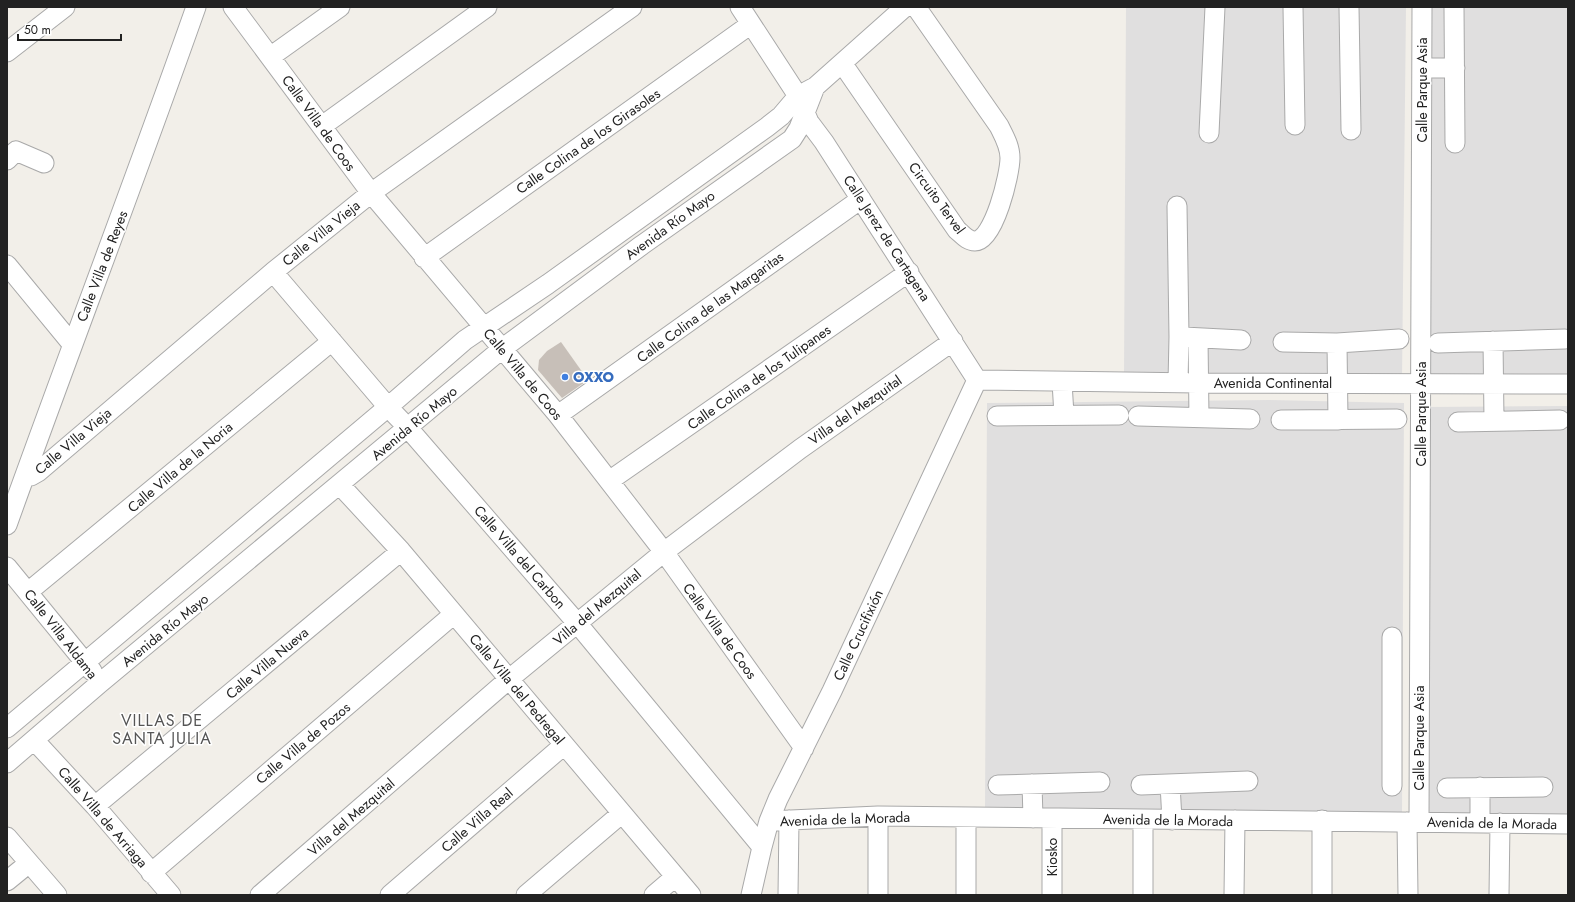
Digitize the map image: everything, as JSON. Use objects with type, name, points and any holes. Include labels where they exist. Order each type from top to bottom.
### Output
[{"type":"street","points":[[7,52],[64,7]]},
{"type":"street","name":"Calle Villa de Reyes","points":[[7,524],[72,344],[141,164],[196,7]]},
{"type":"street","name":"Calle Villa de Coos","points":[[233,7],[371,194],[424,258],[503,348],[558,415],[664,552],[804,748]]},
{"type":"street","points":[[270,57],[340,7]]},
{"type":"street","points":[[322,126],[487,7]]},
{"type":"street","name":"Calle Villa Vieja","points":[[25,476],[31,476],[38,472],[273,272],[371,194],[632,7]]},
{"type":"street","name":"Calle Jerez de Cartagena","points":[[740,7],[802,104],[816,133],[824,142],[909,272],[977,380]]},
{"type":"street","name":"Avenida Río Mayo","points":[[7,728],[388,408],[442,358],[483,326],[548,284],[757,135],[781,116],[802,104],[816,87],[906,7]]},
{"type":"street","name":"Circuito Tervel","points":[[842,63],[957,230],[975,242],[982,239],[992,226],[1007,180],[1010,158],[1009,147],[998,126],[916,7]]},
{"type":"street","points":[[1209,133],[1215,7]]},
{"type":"street","points":[[1293,7],[1295,125]]},
{"type":"street","points":[[1349,7],[1351,130]]},
{"type":"street","name":"Calle Parque Asia","points":[[1408,895],[1418,713],[1422,383],[1422,7]]},
{"type":"street","points":[[1454,7],[1455,143]]},
{"type":"street","name":"Calle Colina de los Girasoles","points":[[424,258],[751,24]]},
{"type":"street","points":[[1422,68],[1455,68]]},
{"type":"street","name":"Avenida Río Mayo","points":[[7,763],[100,683],[503,348],[642,244],[792,139],[799,128],[802,104]]},
{"type":"street","points":[[7,160],[16,151],[44,163]]},
{"type":"street","name":"Calle Colina de las Margaritas","points":[[558,415],[861,199]]},
{"type":"street","points":[[1177,206],[1188,337],[1198,384],[1199,418]]},
{"type":"street","name":"Calle Villa del Carbon","points":[[273,272],[388,408],[408,428],[577,623],[762,847]]},
{"type":"street","name":"Calle Colina de los Tulipanes","points":[[609,481],[909,272]]},
{"type":"street","points":[[9,273],[72,344]]},
{"type":"street","points":[[1188,337],[1241,340]]},
{"type":"street","points":[[1178,382],[1188,337]]},
{"type":"street","points":[[1283,342],[1337,343],[1399,339]]},
{"type":"street","points":[[1438,343],[1565,339]]},
{"type":"street","name":"Calle Villa de la Noria","points":[[28,592],[332,341]]},
{"type":"street","name":"Villa del Mezquital","points":[[260,895],[508,680],[664,552],[800,449],[953,341]]},
{"type":"street","points":[[1492,341],[1494,420]]},
{"type":"street","points":[[1337,343],[1338,420]]},
{"type":"street","name":"Avenida Continental","points":[[977,380],[1178,382],[1198,384],[1568,384]]},
{"type":"street","name":"Calle Crucifixión","points":[[752,895],[769,821],[977,380]]},
{"type":"street","points":[[1062,382],[1064,414]]},
{"type":"street","points":[[997,416],[1064,414],[1119,415]]},
{"type":"street","points":[[1138,416],[1250,419]]},
{"type":"street","points":[[1281,420],[1397,420]]},
{"type":"street","points":[[1458,422],[1494,420],[1560,420]]},
{"type":"street","name":"Calle Villa del Pedregal","points":[[340,485],[401,551],[508,680],[691,895]]},
{"type":"street","name":"Calle Villa Nueva","points":[[95,806],[401,551]]},
{"type":"street","name":"Calle Villa Aldama","points":[[7,567],[85,661],[100,683]]},
{"type":"street","name":"Calle Villa de Pozos","points":[[151,873],[454,614]]},
{"type":"street","points":[[1392,637],[1392,786]]},
{"type":"street","points":[[1393,713],[1418,713]]},
{"type":"street","name":"Calle Villa de Arriaga","points":[[34,740],[95,806],[170,895]]},
{"type":"street","name":"Calle Villa Real","points":[[390,895],[564,745]]},
{"type":"street","points":[[1141,784],[1248,781]]},
{"type":"street","points":[[998,785],[1100,782]]},
{"type":"street","points":[[1032,784],[1033,818]]},
{"type":"street","points":[[1170,784],[1172,820]]},
{"type":"street","points":[[1480,787],[1480,823]]},
{"type":"street","points":[[1447,788],[1543,787]]},
{"type":"street","points":[[526,895],[621,814]]},
{"type":"street","points":[[878,816],[878,895]]},
{"type":"street","name":"Avenida de la Morada","points":[[769,821],[878,816],[1568,824]]},
{"type":"street","points":[[966,817],[966,895]]},
{"type":"street","name":"Kiosko","points":[[1052,818],[1052,895]]},
{"type":"street","points":[[788,895],[789,820]]},
{"type":"street","points":[[1143,820],[1143,895]]},
{"type":"street","points":[[1234,895],[1235,820]]},
{"type":"street","points":[[1322,820],[1322,895]]},
{"type":"street","points":[[1499,895],[1500,823]]},
{"type":"street","points":[[7,837],[57,895]]},
{"type":"street","points":[[7,881],[29,863]]},
{"type":"street","points":[[654,895],[675,876]]},
{"type":"shaded area","points":[[1126,7],[1406,7],[1402,379],[1124,375]]},
{"type":"shaded area","points":[[1429,7],[1568,7],[1568,378],[1428,377]]},
{"type":"shaded area","points":[[1269,400],[1404,403],[1402,813],[985,811],[987,403]]},
{"type":"shaded area","points":[[1568,406],[1568,817],[1429,817],[1429,407]]},
{"type":"building","name":"OXXO","points":[[561,342],[588,380],[562,398],[538,370],[539,360],[547,351]]},
{"type":"place","name":"OXXO","points":[[565,377]]},
{"type":"district","name":"VILLAS DE SANTA JULIA","points":[[162,729]]}]
